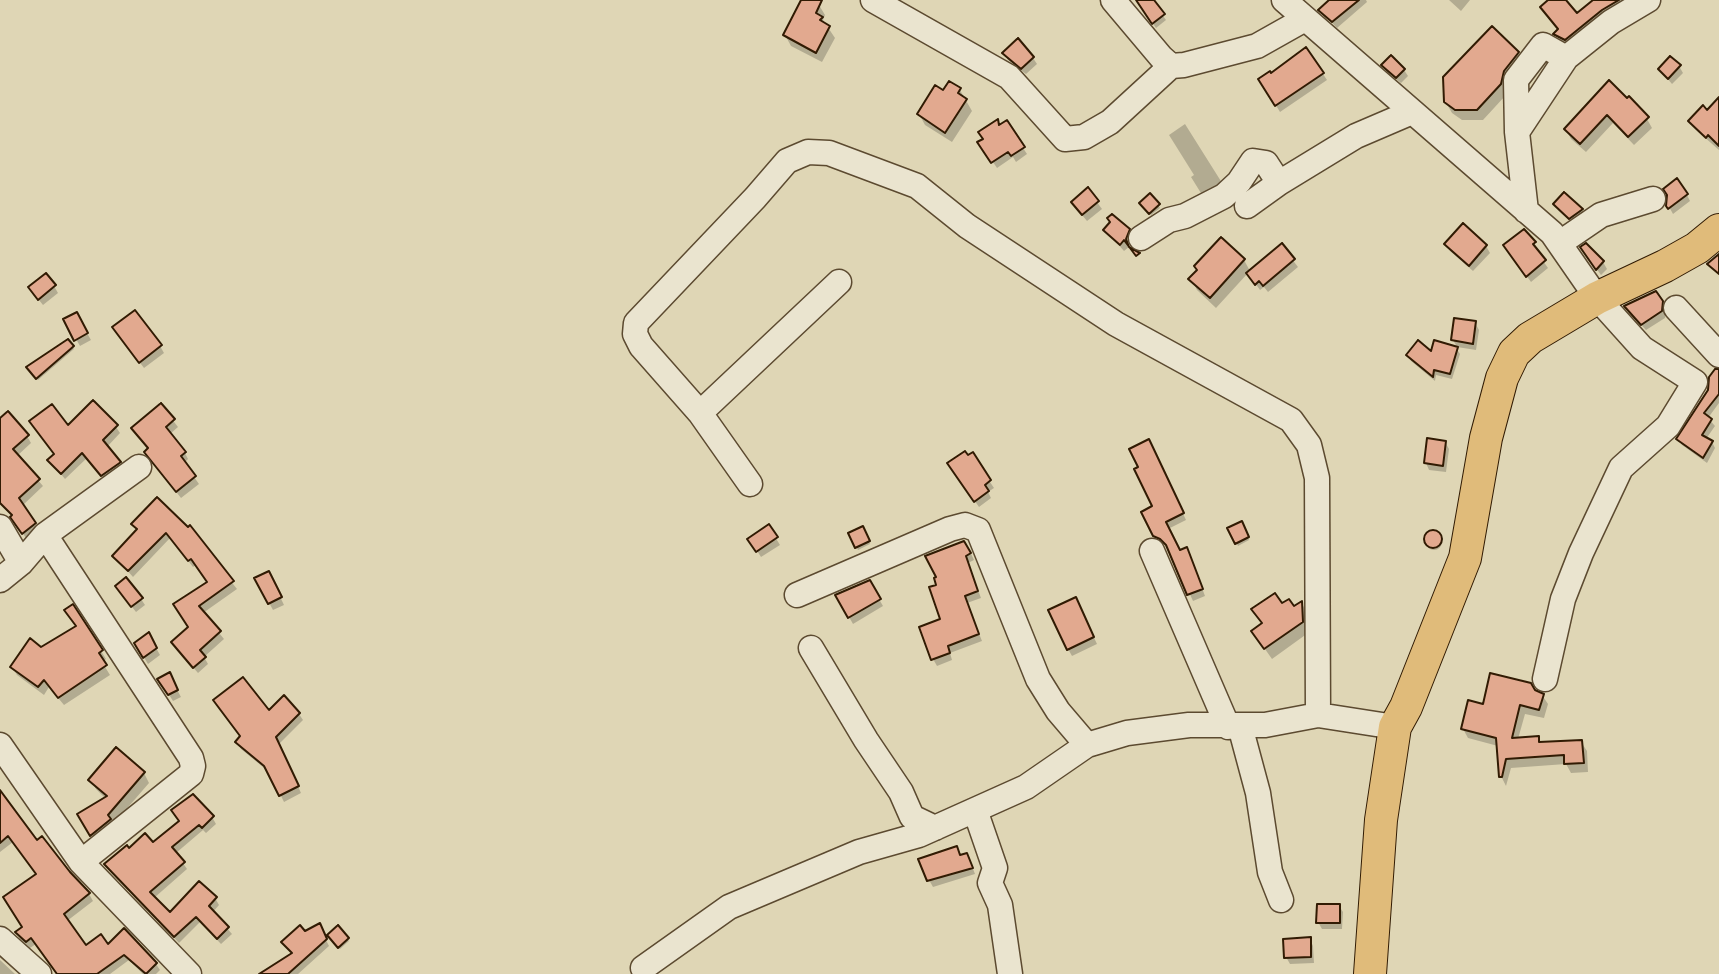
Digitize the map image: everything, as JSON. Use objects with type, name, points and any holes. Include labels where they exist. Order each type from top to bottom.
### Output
[{"type":"main road","points":[[1370,974],[1381,820],[1395,727],[1406,707],[1465,558],[1486,438],[1502,378],[1514,353],[1530,338],[1597,298],[1665,267],[1697,248],[1719,230]]},
{"type":"street","points":[[873,0],[1009,77],[1065,139],[1084,137],[1110,122],[1171,66],[1257,46],[1306,19]]},
{"type":"street","points":[[1112,0],[1171,66]]},
{"type":"street","points":[[1284,0],[1552,233],[1597,298],[1642,348],[1695,382],[1668,426],[1621,468],[1581,553],[1563,599],[1545,679]]},
{"type":"street","points":[[1526,211],[1517,132],[1566,58],[1611,22],[1648,0]]},
{"type":"street","points":[[1247,206],[1356,136],[1412,112]]},
{"type":"street","points":[[750,484],[701,412],[641,346],[635,334],[636,323],[787,161],[808,152],[830,153],[917,186],[967,226],[1116,324],[1291,420],[1309,445],[1317,478],[1318,715]]},
{"type":"street","points":[[1141,238],[1169,220],[1185,216],[1224,196],[1239,182],[1253,161],[1266,163],[1279,183]]},
{"type":"street","points":[[1560,243],[1601,215],[1653,199]]},
{"type":"street","points":[[701,412],[839,282]]},
{"type":"street","points":[[1676,308],[1719,355]]},
{"type":"street","points":[[0,580],[21,563],[45,535],[139,467]]},
{"type":"street","points":[[797,595],[950,529],[965,525],[978,530],[1038,679],[1058,711],[1087,745]]},
{"type":"street","points":[[0,527],[21,563]]},
{"type":"street","points":[[45,535],[183,746],[193,766],[191,774],[81,862]]},
{"type":"street","points":[[1152,551],[1234,727],[1258,793],[1270,872],[1281,900]]},
{"type":"street","points":[[811,648],[866,740],[901,792],[912,817],[935,828]]},
{"type":"street","points":[[643,968],[729,907],[859,852],[919,835],[1026,787],[1087,745],[1127,733],[1189,725],[1265,725],[1318,715],[1395,727]]},
{"type":"street","points":[[0,745],[81,862],[182,972]]},
{"type":"street","points":[[975,810],[995,868],[990,883],[1000,905],[1010,974]]},
{"type":"street","points":[[0,939],[39,974]]},
{"type":"building","points":[[801,0],[822,0],[816,13],[823,17],[820,20],[830,26],[816,53],[783,35]]},
{"type":"building","points":[[1136,0],[1154,0],[1165,14],[1152,24]]},
{"type":"building","points":[[1329,0],[1359,0],[1332,22],[1318,10]]},
{"type":"building","points":[[1548,0],[1566,0],[1577,13],[1593,0],[1619,0],[1565,40],[1553,34],[1558,29],[1540,7]]},
{"type":"building","points":[[1492,26],[1519,52],[1504,71],[1501,84],[1477,110],[1455,110],[1444,102],[1443,77]]},
{"type":"building","points":[[1018,38],[1034,57],[1021,69],[1002,53]]},
{"type":"building","points":[[1306,47],[1324,73],[1275,106],[1258,79],[1270,71],[1271,73]]},
{"type":"building","points":[[1391,55],[1405,69],[1396,78],[1381,65]]},
{"type":"building","points":[[1670,56],[1681,65],[1668,79],[1658,69]]},
{"type":"building","points":[[1609,80],[1649,117],[1628,137],[1607,115],[1580,144],[1564,129]]},
{"type":"building","points":[[949,81],[961,88],[958,93],[967,99],[945,133],[917,114],[935,85],[943,90]]},
{"type":"building","points":[[1719,97],[1719,146],[1688,121],[1703,105],[1707,110]]},
{"type":"building","points":[[998,119],[999,125],[1007,120],[1025,147],[1011,156],[1008,152],[991,163],[977,142],[983,139],[978,132]]},
{"type":"building","points":[[1677,178],[1688,194],[1668,209],[1667,195],[1663,189]]},
{"type":"building","points":[[1088,187],[1099,201],[1082,215],[1071,202]]},
{"type":"building","points":[[1564,192],[1583,209],[1569,219],[1553,204]]},
{"type":"building","points":[[1150,193],[1160,204],[1149,214],[1139,203]]},
{"type":"building","points":[[1112,214],[1130,229],[1126,239],[1129,246],[1124,240],[1120,245],[1103,230],[1110,222],[1107,218]]},
{"type":"building","points":[[1463,223],[1487,245],[1469,266],[1444,244]]},
{"type":"building","points":[[1524,229],[1536,242],[1533,244],[1546,260],[1526,277],[1503,245]]},
{"type":"building","points":[[1221,237],[1245,259],[1210,298],[1188,279],[1197,270],[1194,266]]},
{"type":"building","points":[[1282,243],[1295,259],[1263,286],[1259,281],[1255,285],[1246,273]]},
{"type":"building","points":[[1586,243],[1604,261],[1596,270],[1580,247]]},
{"type":"building","points":[[1719,254],[1719,274],[1707,264]]},
{"type":"building","points":[[46,273],[56,285],[38,300],[28,287]]},
{"type":"building","points":[[1656,291],[1663,301],[1662,311],[1641,325],[1624,306]]},
{"type":"building","points":[[135,310],[162,345],[139,363],[112,327]]},
{"type":"building","points":[[77,312],[88,333],[74,341],[63,319]]},
{"type":"building","points":[[1454,318],[1476,321],[1473,344],[1451,340]]},
{"type":"building","points":[[68,339],[74,346],[36,379],[26,367]]},
{"type":"building","points":[[1418,340],[1431,351],[1434,340],[1458,347],[1450,374],[1434,370],[1433,377],[1406,355]]},
{"type":"building","points":[[1715,369],[1719,369],[1719,394],[1704,413],[1712,419],[1702,435],[1713,441],[1703,458],[1676,439],[1708,390],[1709,377]]},
{"type":"building","points":[[93,400],[118,425],[103,440],[121,462],[101,476],[82,453],[61,474],[47,460],[54,454],[29,421],[52,404],[68,425]]},
{"type":"building","points":[[161,403],[175,419],[166,427],[186,452],[181,456],[196,476],[176,492],[144,452],[148,448],[131,428]]},
{"type":"building","points":[[8,411],[29,435],[13,449],[40,479],[19,498],[36,523],[22,534],[10,517],[12,515],[0,503],[0,418]]},
{"type":"building","points":[[1427,438],[1446,441],[1443,466],[1424,463]]},
{"type":"building","points":[[1149,439],[1184,513],[1166,522],[1180,550],[1187,547],[1203,589],[1187,595],[1166,545],[1153,536],[1141,512],[1152,506],[1134,469],[1138,467],[1129,449]]},
{"type":"building","points":[[965,451],[968,455],[973,452],[991,480],[985,485],[989,491],[974,502],[947,463]]},
{"type":"building","points":[[157,497],[188,527],[190,525],[234,581],[199,606],[221,631],[200,650],[206,657],[193,668],[171,642],[188,627],[173,604],[207,582],[191,559],[188,561],[166,533],[128,571],[112,556],[137,529],[131,524]]},
{"type":"building","points":[[1242,521],[1249,537],[1235,544],[1227,528]]},
{"type":"building","points":[[769,524],[778,537],[756,552],[747,539]]},
{"type":"building","points":[[863,526],[870,541],[855,548],[848,533]]},
{"type":"building","points":[[1433,530],[1439,533],[1442,539],[1439,545],[1433,548],[1427,545],[1424,539],[1427,533]]},
{"type":"building","points":[[964,541],[971,553],[966,556],[978,591],[965,596],[979,634],[948,646],[950,653],[931,660],[919,627],[940,619],[929,587],[936,585],[936,577],[925,556]]},
{"type":"building","points":[[269,571],[282,597],[268,604],[254,578]]},
{"type":"building","points":[[126,577],[143,598],[131,607],[115,586]]},
{"type":"building","points":[[870,580],[881,599],[848,618],[835,595]]},
{"type":"building","points":[[1275,593],[1282,603],[1289,599],[1294,606],[1302,601],[1303,622],[1264,649],[1251,631],[1262,623],[1251,609]]},
{"type":"building","points":[[1076,597],[1094,637],[1067,650],[1048,610]]},
{"type":"building","points":[[73,604],[103,650],[99,653],[107,665],[58,698],[44,680],[38,687],[10,667],[30,638],[41,647],[76,626],[64,610]]},
{"type":"building","points":[[149,632],[157,648],[143,658],[134,643]]},
{"type":"building","points":[[170,672],[178,690],[168,695],[157,679]]},
{"type":"building","points":[[1490,673],[1531,683],[1535,690],[1544,694],[1539,710],[1520,705],[1512,738],[1539,736],[1539,742],[1582,740],[1584,763],[1564,764],[1564,755],[1506,759],[1502,777],[1499,777],[1496,738],[1461,729],[1468,700],[1483,704]]},
{"type":"building","points":[[243,677],[269,710],[284,695],[300,713],[276,737],[299,786],[279,796],[264,766],[235,742],[240,736],[213,700]]},
{"type":"building","points":[[116,747],[145,772],[108,815],[111,819],[90,836],[77,814],[107,796],[88,780]]},
{"type":"building","points":[[0,790],[37,840],[42,836],[90,893],[64,914],[86,945],[101,934],[108,944],[124,928],[157,963],[146,974],[124,955],[97,974],[57,974],[31,938],[26,942],[15,932],[22,927],[3,897],[36,874],[8,836],[0,843]]},
{"type":"building","points":[[193,794],[214,816],[202,828],[199,825],[172,847],[185,862],[150,892],[170,912],[199,881],[217,897],[209,906],[229,927],[217,939],[196,917],[174,937],[104,864],[127,845],[129,848],[145,833],[153,842],[179,821],[171,810]]},
{"type":"building","points":[[957,846],[960,855],[967,853],[973,868],[927,881],[918,859]]},
{"type":"building","points":[[1317,904],[1340,904],[1340,923],[1316,923]]},
{"type":"building","points":[[320,923],[327,939],[288,974],[259,974],[292,953],[281,942],[300,925],[305,931]]},
{"type":"building","points":[[338,925],[349,938],[338,948],[327,935]]},
{"type":"building","points":[[1311,937],[1311,957],[1284,958],[1283,939]]}]
